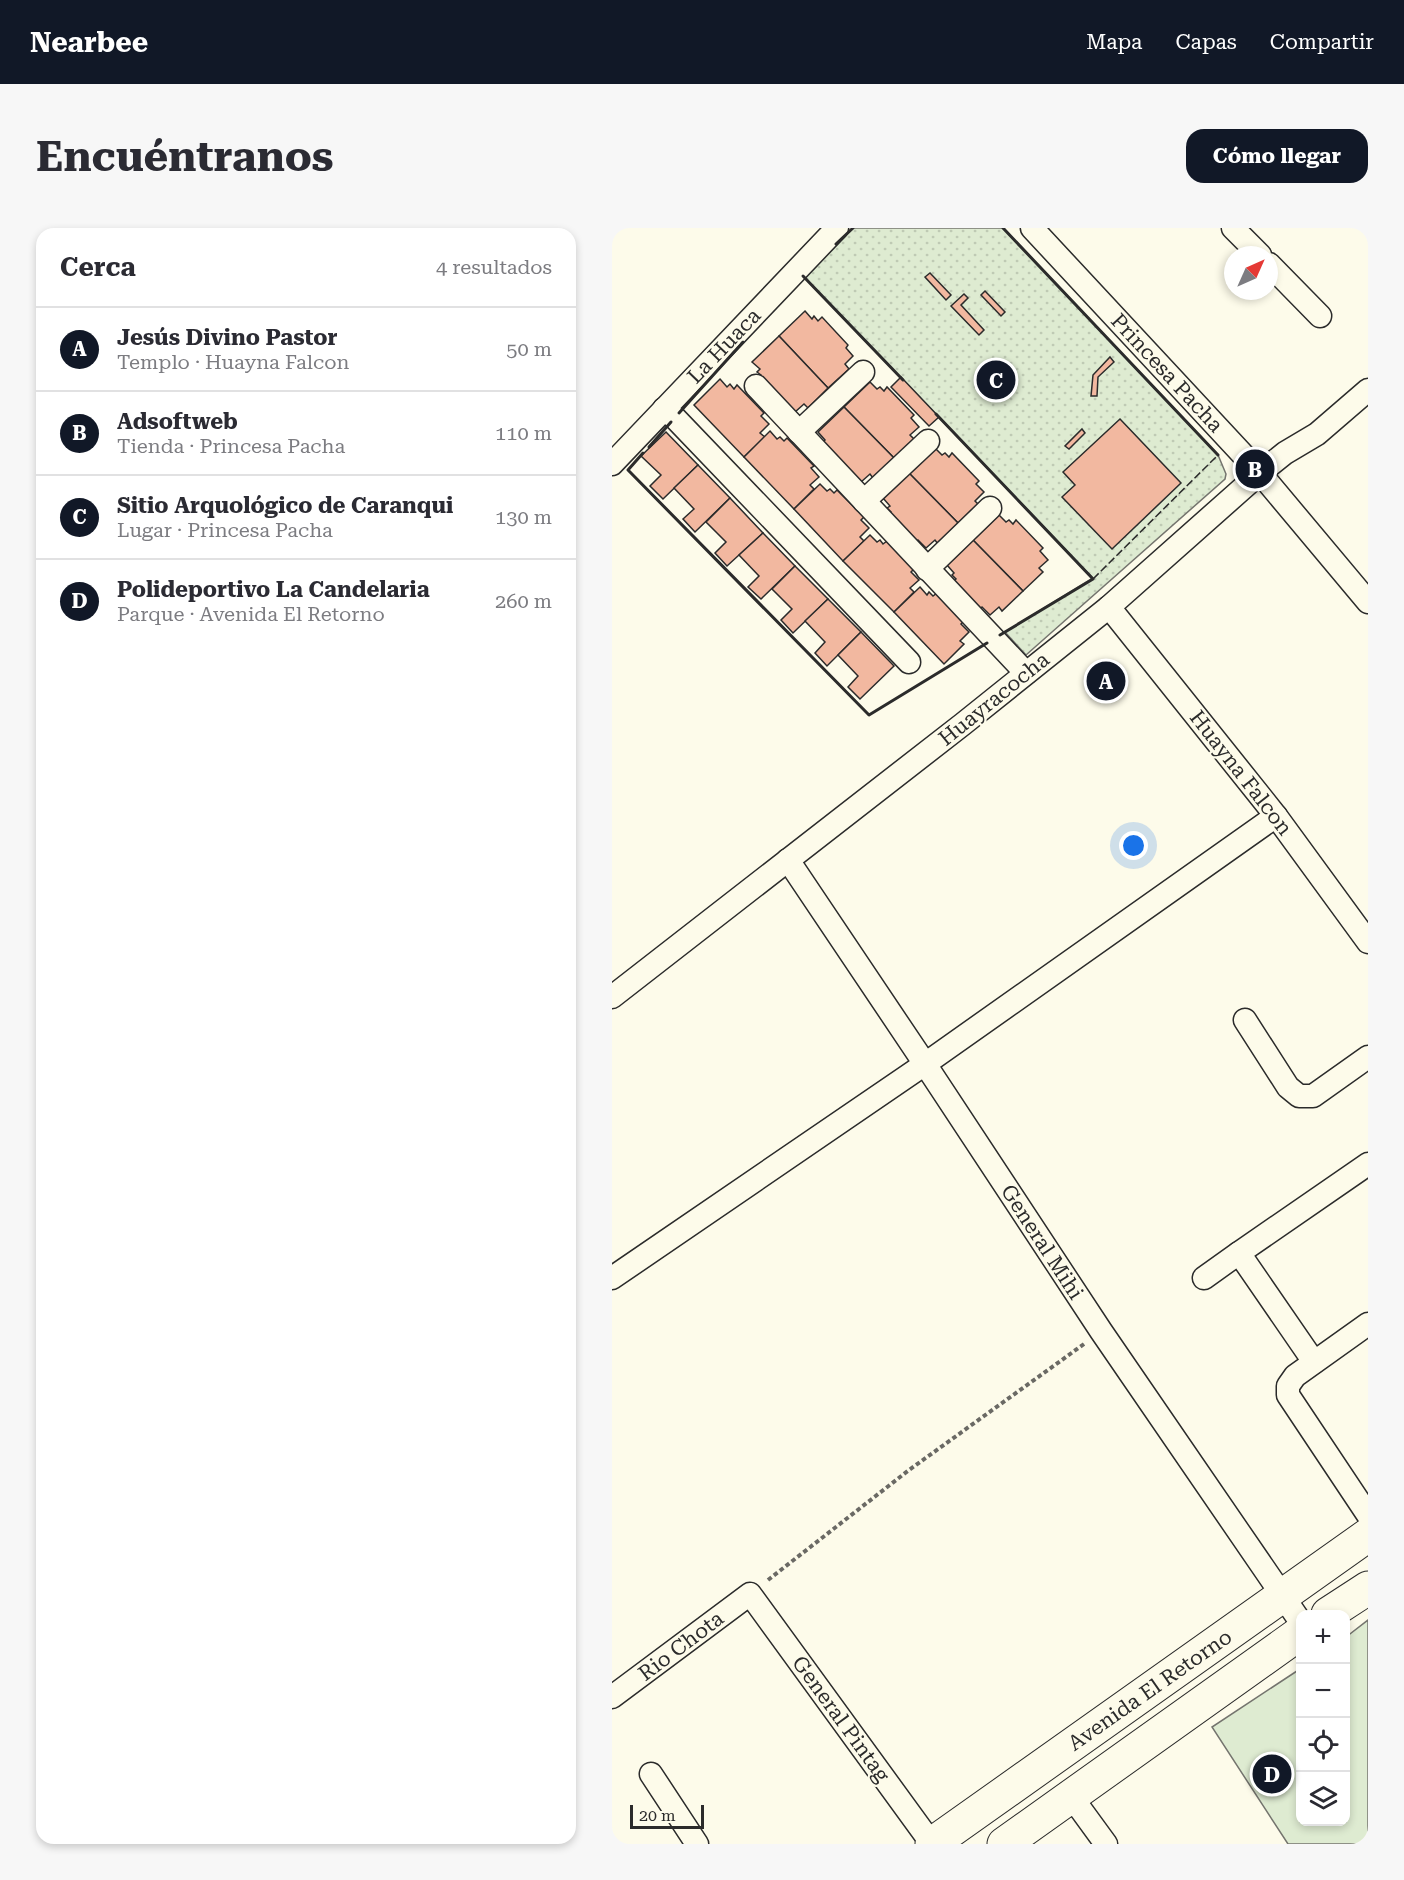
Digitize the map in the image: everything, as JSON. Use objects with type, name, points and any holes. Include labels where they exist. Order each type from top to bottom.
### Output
[{"type":"main road","name":"Avenida El Retorno","points":[[932,1844],[1292,1608],[1368,1535]]},
{"type":"main road","points":[[1334,1610],[1368,1588]]},
{"type":"main road","name":"Avenida El Retorno","points":[[1004,1844],[1296,1636]]},
{"type":"street","name":"La Huaca","points":[[612,464],[837,228]]},
{"type":"street","name":"Princesa Pacha","points":[[1032,228],[1260,473],[1368,602]]},
{"type":"street","points":[[1233,228],[1251,246]]},
{"type":"street","points":[[1278,273],[1320,316]]},
{"type":"street","points":[[799,432],[863,372]]},
{"type":"street","points":[[756,386],[1026,673]]},
{"type":"street","name":"Huayracocha","points":[[612,997],[1109,607],[1260,473],[1285,453],[1317,434],[1368,390]]},
{"type":"street","points":[[664,409],[909,662]]},
{"type":"street","points":[[864,501],[928,441]]},
{"type":"street","points":[[927,568],[990,508]]},
{"type":"street","name":"Huayna Falcon","points":[[1109,607],[1276,816],[1368,942]]},
{"type":"street","points":[[612,1278],[925,1064],[1276,816]]},
{"type":"street","name":"General Mihi","points":[[788,860],[1101,1332],[1292,1608]]},
{"type":"street","points":[[1245,1020],[1288,1087],[1299,1096],[1313,1096],[1368,1058]]},
{"type":"street","points":[[1204,1278],[1368,1164]]},
{"type":"street","points":[[1239,1253],[1314,1362]]},
{"type":"street","points":[[1368,1324],[1295,1376],[1288,1386],[1288,1395],[1368,1515]]},
{"type":"street","name":"Rio Chota","points":[[612,1697],[750,1594]]},
{"type":"street","name":"General Pintag","points":[[750,1594],[932,1844]]},
{"type":"street","points":[[651,1774],[697,1844]]},
{"type":"street","points":[[1071,1796],[1106,1844]]},
{"type":"path","points":[[750,1594],[909,1470],[1101,1332]]},
{"type":"green space","points":[[853,228],[1003,228],[1218,455],[1226,474],[1225,479],[1026,655],[1005,632],[1093,578],[803,276]]},
{"type":"green space","points":[[1368,1620],[1368,1844],[1288,1844],[1212,1727],[1296,1672],[1296,1826],[1350,1826],[1350,1634]]},
{"type":"building","points":[[930,273],[951,295],[946,300],[925,277]]},
{"type":"building","points":[[985,291],[1005,312],[1001,316],[981,295]]},
{"type":"building","points":[[964,294],[968,298],[961,305],[984,330],[979,335],[951,306]]},
{"type":"building","points":[[805,311],[812,319],[814,316],[818,321],[822,317],[848,345],[846,348],[853,356],[845,364],[849,369],[828,388],[779,336]]},
{"type":"building","points":[[779,336],[828,388],[808,408],[804,404],[795,412],[757,379],[761,375],[757,372],[760,369],[752,362]]},
{"type":"building","points":[[1110,357],[1114,362],[1098,377],[1097,396],[1091,396],[1093,375]]},
{"type":"building","points":[[901,377],[939,417],[929,426],[891,387]]},
{"type":"building","points":[[720,379],[727,387],[730,384],[734,389],[737,385],[764,413],[761,416],[769,424],[760,433],[765,437],[744,457],[694,405]]},
{"type":"building","points":[[870,382],[877,389],[880,387],[884,391],[887,387],[914,415],[911,418],[919,427],[910,435],[914,439],[894,458],[844,407]]},
{"type":"building","points":[[844,407],[894,458],[873,478],[870,474],[861,482],[823,442],[825,440],[818,432]]},
{"type":"building","points":[[1120,419],[1181,483],[1112,549],[1062,497],[1075,485],[1063,472]]},
{"type":"building","points":[[1082,429],[1085,433],[1069,449],[1065,446]]},
{"type":"building","points":[[770,431],[777,439],[780,437],[784,441],[787,438],[814,466],[811,468],[819,477],[810,485],[814,489],[794,509],[744,457]]},
{"type":"building","points":[[666,432],[698,465],[663,499],[650,486],[661,475],[641,456]]},
{"type":"building","points":[[935,448],[942,455],[945,453],[949,457],[952,453],[979,481],[976,484],[984,492],[975,501],[979,505],[959,524],[909,473]]},
{"type":"building","points":[[698,465],[730,498],[695,532],[683,519],[694,509],[674,488]]},
{"type":"building","points":[[909,473],[959,524],[938,544],[935,540],[926,548],[918,540],[915,543],[888,515],[891,512],[887,508],[890,506],[883,498]]},
{"type":"building","points":[[820,484],[827,491],[830,489],[834,493],[837,490],[864,517],[861,520],[869,528],[860,537],[864,541],[843,561],[794,509]]},
{"type":"building","points":[[730,498],[763,533],[727,566],[715,553],[726,542],[706,522]]},
{"type":"building","points":[[999,515],[1006,522],[1009,520],[1013,524],[1016,520],[1043,548],[1040,551],[1048,560],[1039,568],[1043,572],[1023,591],[973,540]]},
{"type":"building","points":[[763,533],[795,566],[761,599],[748,587],[759,576],[739,555]]},
{"type":"building","points":[[870,535],[877,542],[880,540],[883,544],[887,541],[914,569],[911,572],[919,580],[910,588],[914,592],[894,612],[843,561]]},
{"type":"building","points":[[973,540],[1023,591],[1002,611],[999,607],[990,615],[982,607],[979,610],[952,582],[956,579],[947,565]]},
{"type":"building","points":[[795,566],[828,599],[793,633],[781,620],[792,609],[772,589]]},
{"type":"building","points":[[920,587],[927,595],[929,592],[933,596],[937,593],[964,621],[961,624],[969,632],[960,641],[964,644],[944,664],[894,612]]},
{"type":"building","points":[[828,599],[861,632],[827,666],[815,653],[825,642],[805,621]]},
{"type":"building","points":[[861,632],[894,666],[860,699],[848,687],[858,676],[838,655]]},
{"type":"fence","points":[[1093,579],[1218,455]]},
{"type":"wall","points":[[836,244],[853,228]]},
{"type":"wall","points":[[1003,228],[1218,455]]},
{"type":"wall","points":[[803,276],[903,380]]},
{"type":"wall","points":[[679,413],[743,342]]},
{"type":"wall","points":[[936,414],[1093,579],[1000,635]]},
{"type":"wall","points":[[649,447],[671,422]]},
{"type":"wall","points":[[643,453],[628,470],[869,715],[987,643]]},
{"type":"place","name":"Sitio Arquológico de Caranqui","points":[[996,380]]},
{"type":"place","name":"Adsoftweb","points":[[1255,469]]},
{"type":"place","name":"Jesús Divino Pastor","points":[[1106,681]]},
{"type":"place","name":"Polideportivo La Candelaria","points":[[1272,1774]]}]
